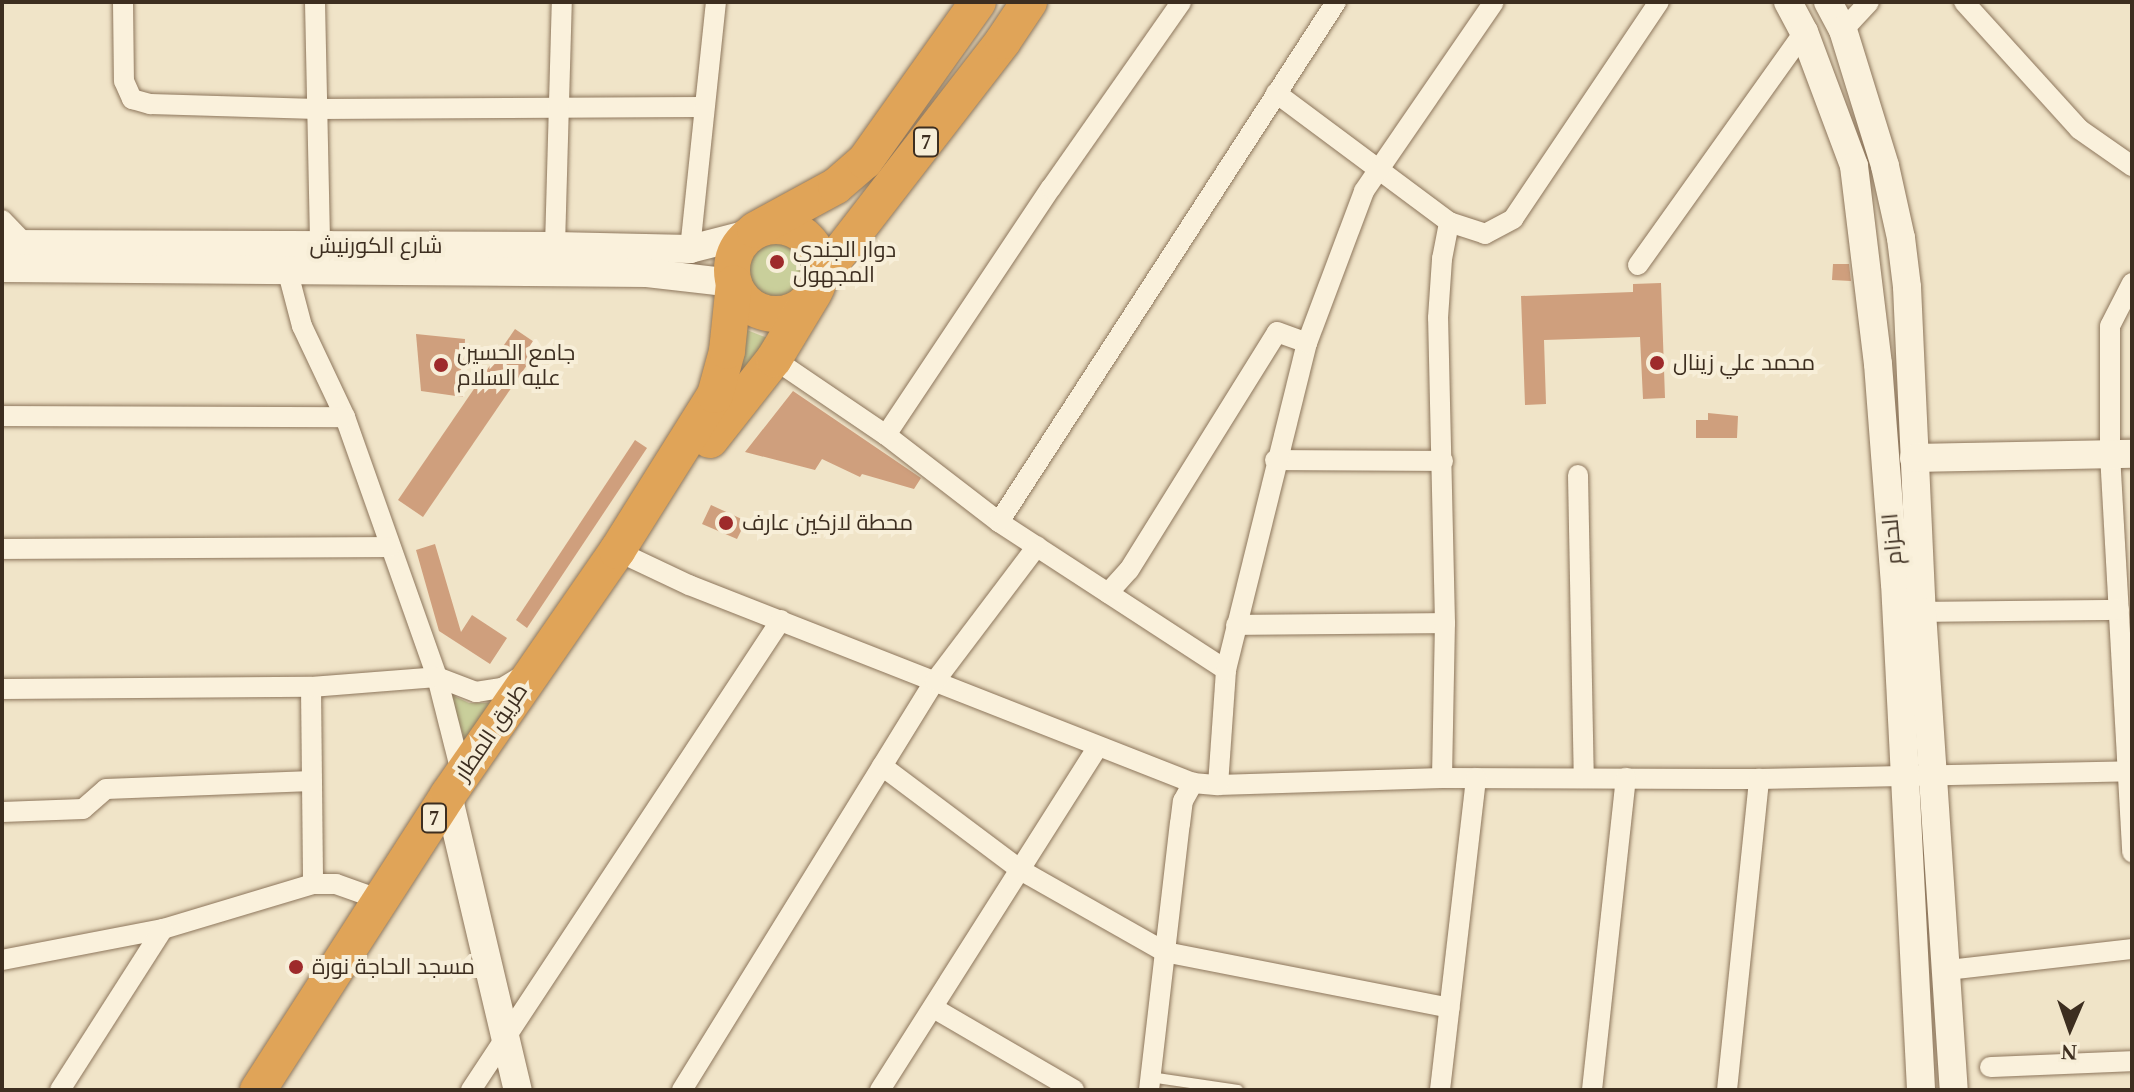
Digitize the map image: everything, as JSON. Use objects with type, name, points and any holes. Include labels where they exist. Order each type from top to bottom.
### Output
[{"type":"highway","name":"7","points":[[752,232],[836,186],[865,161],[978,2]]},
{"type":"highway","name":"طريق المطار","points":[[652,498],[665,496],[674,489],[774,359],[818,284],[994,53],[1029,2]]},
{"type":"highway","points":[[781,226],[805,236],[819,258],[818,284],[797,308],[772,314],[748,304],[734,283],[734,256],[752,232],[781,226]]},
{"type":"highway","name":"طريق المطار","points":[[258,1090],[455,786],[652,498],[720,382],[734,283]]},
{"type":"main road","name":"الحزام","points":[[1788,2],[1804,32],[1854,166],[1879,380],[1895,583],[1921,1090]]},
{"type":"main road","name":"الحزام","points":[[1828,2],[1843,30],[1885,166],[1901,238],[1907,287],[1922,612],[1954,1090]]},
{"type":"main road","name":"شارع الكورنيش","points":[[15,245],[690,249],[752,232]]},
{"type":"main road","name":"شارع الكورنيش","points":[[2,268],[647,273],[734,283]]},
{"type":"main road","points":[[1914,458],[2121,454]]},
{"type":"main road","points":[[455,786],[518,1090]]},
{"type":"street","points":[[123,2],[124,81],[132,99],[150,104],[317,109],[559,105],[703,107]]},
{"type":"street","points":[[315,2],[320,246]]},
{"type":"street","points":[[555,246],[562,2]]},
{"type":"street","points":[[690,249],[716,2]]},
{"type":"street","points":[[886,435],[1051,188],[1181,2]]},
{"type":"street","points":[[999,522],[1336,2]]},
{"type":"street","points":[[1218,785],[1226,670],[1275,460],[1307,343],[1364,191],[1494,2]]},
{"type":"street","points":[[1276,93],[1449,222],[1485,234],[1513,219],[1659,2]]},
{"type":"street","points":[[1843,30],[1869,2]]},
{"type":"street","points":[[1964,2],[2079,129],[2132,166]]},
{"type":"street","points":[[1638,265],[1804,32]]},
{"type":"street","points":[[2,220],[15,245]]},
{"type":"street","points":[[1442,778],[1445,623],[1438,318],[1442,259],[1449,222]]},
{"type":"street","points":[[287,269],[302,326],[345,417],[437,677],[455,786]]},
{"type":"street","points":[[2132,283],[2110,326],[2121,454],[2119,610],[2132,852]]},
{"type":"street","points":[[1108,593],[1129,570],[1277,332],[1307,343]]},
{"type":"street","points":[[774,359],[886,435],[999,522],[1226,670]]},
{"type":"street","points":[[2,416],[345,417]]},
{"type":"street","points":[[1275,460],[1443,461]]},
{"type":"street","points":[[1578,475],[1584,778]]},
{"type":"street","points":[[682,1090],[935,681],[1037,546]]},
{"type":"street","points":[[2,549],[390,547]]},
{"type":"street","points":[[617,551],[668,577],[1193,783],[1218,785],[1442,778],[1759,779],[2130,771]]},
{"type":"street","points":[[1922,612],[2119,610]]},
{"type":"street","points":[[471,1090],[781,620]]},
{"type":"street","points":[[1236,625],[1445,623]]},
{"type":"street","points":[[2,689],[311,687],[437,677],[468,691],[490,692],[533,669]]},
{"type":"street","points":[[311,687],[313,884]]},
{"type":"street","points":[[880,1090],[935,1009],[1098,746]]},
{"type":"street","points":[[882,766],[1022,871],[1165,952],[1450,1008]]},
{"type":"street","points":[[1440,1090],[1476,778]]},
{"type":"street","points":[[1592,1090],[1626,778]]},
{"type":"street","points":[[1727,1090],[1759,779]]},
{"type":"street","points":[[2,812],[83,809],[106,789],[312,781]]},
{"type":"street","points":[[1150,1084],[1181,813],[1193,783]]},
{"type":"street","points":[[2,960],[163,929],[313,884],[336,884],[381,900]]},
{"type":"street","points":[[69,1087],[163,929]]},
{"type":"street","points":[[1948,970],[2132,949]]},
{"type":"street","points":[[935,1009],[1074,1090]]},
{"type":"street","points":[[1990,1067],[2132,1061]]},
{"type":"lane","points":[[1150,1084],[1238,1090]]},
{"type":"green space","points":[[775,241],[795,250],[804,270],[795,290],[775,299],[755,290],[746,270],[755,250]]},
{"type":"green space","points":[[742,328],[770,339],[736,380]]},
{"type":"green space","points":[[450,694],[469,703],[493,703],[466,744]]},
{"type":"building","points":[[1833,264],[1849,264],[1851,281],[1832,280]]},
{"type":"building","points":[[1661,283],[1665,398],[1643,399],[1640,337],[1544,340],[1546,404],[1525,405],[1521,296],[1633,292],[1633,284]]},
{"type":"building","points":[[515,329],[540,346],[423,517],[398,500]]},
{"type":"building","name":"جامع الحسين عليه السلام","points":[[416,334],[465,339],[463,397],[421,391]]},
{"type":"building","points":[[793,391],[921,478],[914,489],[862,474],[860,477],[822,459],[815,470],[745,452]]},
{"type":"building","points":[[1708,413],[1738,416],[1737,438],[1696,438],[1696,420],[1708,420]]},
{"type":"building","points":[[635,440],[647,448],[527,628],[516,620]]},
{"type":"building","points":[[711,505],[746,521],[737,539],[702,524]]},
{"type":"building","points":[[435,544],[461,632],[472,615],[507,638],[490,664],[439,631],[416,550]]},
{"type":"place","name":"دوار الجندي المجهول","points":[[777,262]]},
{"type":"place","name":"محمد علي زينال","points":[[1657,363]]},
{"type":"place","name":"جامع الحسين عليه السلام","points":[[441,365]]},
{"type":"place","name":"محطة لازكين عارف","points":[[726,523]]},
{"type":"place","name":"مسجد الحاجة نورة","points":[[296,967]]}]
